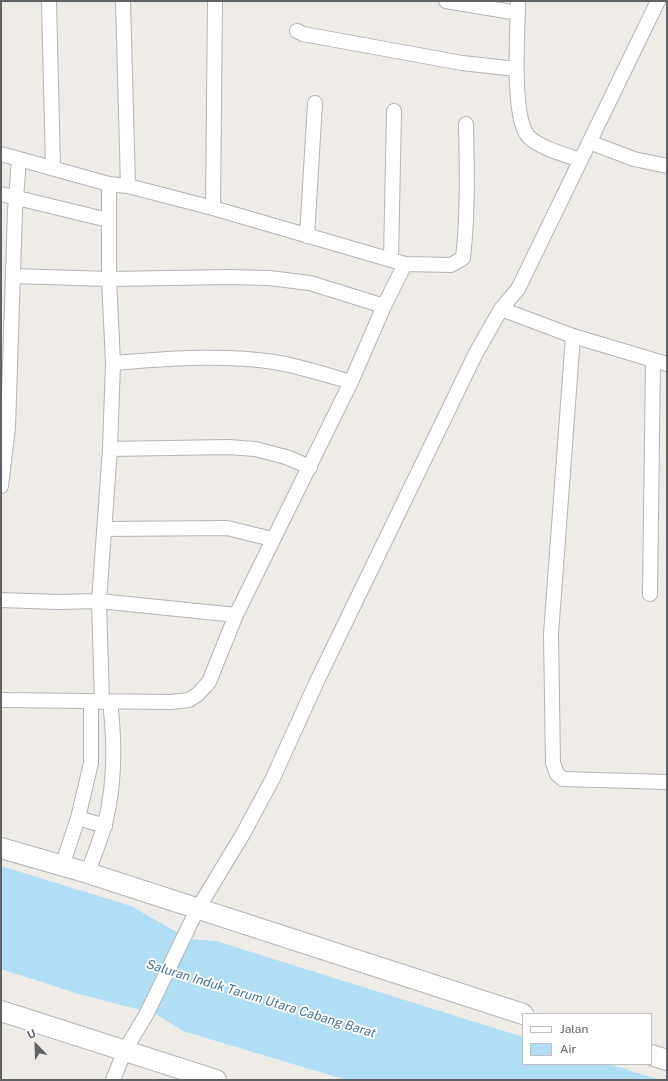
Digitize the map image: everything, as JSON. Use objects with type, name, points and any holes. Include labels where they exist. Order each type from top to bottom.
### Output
[{"type":"street","points":[[49,1],[53,168]]},
{"type":"street","points":[[124,1],[128,186]]},
{"type":"street","points":[[213,208],[215,1]]},
{"type":"street","points":[[446,1],[518,7],[516,69],[522,126],[528,136],[556,151],[581,160]]},
{"type":"street","points":[[113,1080],[125,1050],[146,1015],[197,910],[243,834],[272,780],[318,679],[476,352],[501,309],[518,289],[658,1]]},
{"type":"street","points":[[297,31],[303,34],[462,63],[516,69]]},
{"type":"street","points":[[307,236],[315,103]]},
{"type":"street","points":[[391,259],[394,111]]},
{"type":"street","points":[[1,154],[109,184],[128,186],[213,208],[405,264],[451,265],[463,258],[467,206],[466,124]]},
{"type":"street","points":[[589,142],[634,159],[667,166]]},
{"type":"street","points":[[1,486],[8,427],[5,365],[13,276],[19,159]]},
{"type":"street","points":[[62,866],[78,818],[91,763],[101,702],[99,601],[110,449],[113,363],[109,279],[109,184]]},
{"type":"street","points":[[1,194],[108,220]]},
{"type":"street","points":[[1,700],[171,702],[189,700],[198,694],[209,682],[236,615],[272,538],[310,467],[351,382],[384,306],[405,264]]},
{"type":"street","points":[[13,276],[109,279],[229,277],[269,278],[310,283],[384,306]]},
{"type":"street","points":[[501,309],[573,336],[667,364]]},
{"type":"street","points":[[573,336],[551,634],[553,762],[557,774],[563,779],[667,782]]},
{"type":"street","points":[[113,363],[180,358],[234,358],[276,362],[351,382]]},
{"type":"street","points":[[650,594],[653,360]]},
{"type":"street","points":[[110,449],[228,447],[256,449],[286,457],[310,467]]},
{"type":"street","points":[[104,529],[227,528],[272,538]]},
{"type":"street","points":[[1,600],[58,602],[99,601],[236,615]]},
{"type":"street","points":[[88,873],[104,826],[113,784],[113,723],[101,702]]},
{"type":"street","points":[[91,763],[113,766]]},
{"type":"street","points":[[78,818],[104,826]]},
{"type":"street","points":[[1,848],[88,873],[197,910],[522,1014]]},
{"type":"street","points":[[1,1011],[216,1080]]},
{"type":"street","points":[[652,1055],[667,1060]]},
{"type":"water","name":"Saluran Induk Tarum Utara Cabang Barat","points":[[1,866],[131,906],[189,939],[216,941],[522,1037],[522,1065],[612,1065],[660,1080],[346,1080],[183,1031],[156,1014],[79,994],[1,969]]}]
